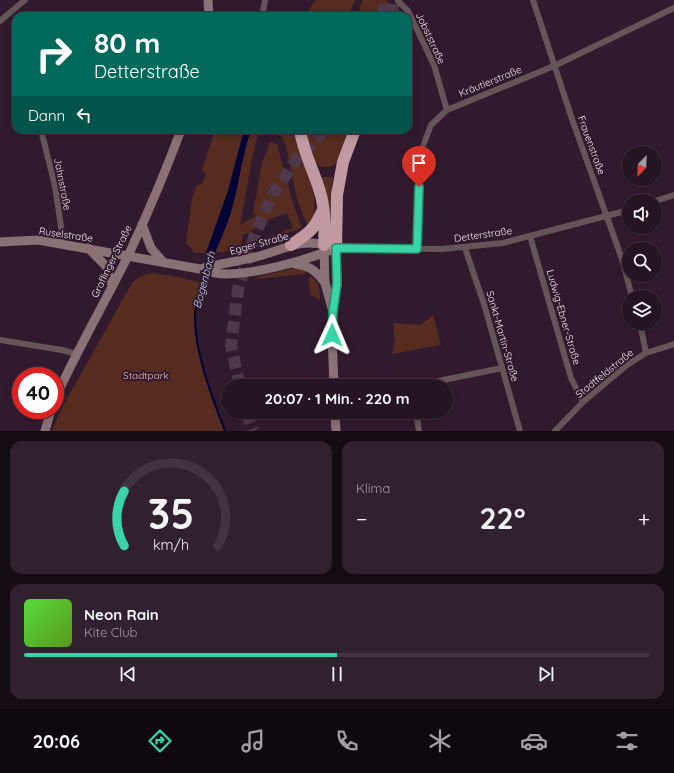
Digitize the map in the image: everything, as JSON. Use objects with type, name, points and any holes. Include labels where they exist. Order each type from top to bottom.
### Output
[{"type":"highway","points":[[301,134],[305,152],[321,194],[324,249]]},
{"type":"highway","points":[[336,248],[337,195],[344,162],[354,134]]},
{"type":"highway","points":[[291,245],[310,232],[318,221],[323,210]]},
{"type":"street","points":[[17,12],[25,0]]},
{"type":"street","points":[[208,0],[210,12]]},
{"type":"street","points":[[263,12],[265,0]]},
{"type":"street","name":"Jobststraße","points":[[397,0],[408,12]]},
{"type":"street","name":"Frauenstraße","points":[[535,1],[554,66],[623,262],[630,290]]},
{"type":"street","name":"Kräutlerstraße","points":[[417,249],[420,173],[423,146],[431,125],[447,110],[554,66],[674,8]]},
{"type":"street","points":[[0,21],[12,15]]},
{"type":"street","name":"Jobststraße","points":[[412,19],[434,64],[447,110]]},
{"type":"street","name":"Jahnstraße","points":[[42,134],[55,186],[62,233],[60,243]]},
{"type":"street","name":"Graflinger Straße","points":[[64,380],[76,354],[128,256],[159,187],[179,134]]},
{"type":"street","points":[[662,199],[674,195]]},
{"type":"street","name":"Detterstraße","points":[[336,248],[465,248],[503,243],[622,212]]},
{"type":"street","points":[[142,224],[151,248],[164,263]]},
{"type":"street","name":"Ludwig-Ebner-Straße","points":[[530,236],[571,378],[583,402]]},
{"type":"street","name":"Ruselstraße","points":[[0,242],[38,240],[128,256]]},
{"type":"street","name":"Egger Straße","points":[[200,269],[212,265],[263,255],[291,245],[314,242],[324,249]]},
{"type":"street","points":[[88,248],[106,266],[112,285]]},
{"type":"street","points":[[334,379],[333,311],[337,284],[336,248]]},
{"type":"street","name":"Egger Straße","points":[[128,256],[200,269],[214,273],[232,274],[248,272],[291,262],[324,249],[336,248]]},
{"type":"street","name":"Sankt-Martin-Straße","points":[[465,248],[484,304],[520,431]]},
{"type":"street","points":[[324,249],[325,284],[333,311]]},
{"type":"street","points":[[248,272],[250,266],[263,255]]},
{"type":"street","points":[[291,262],[303,264],[313,269],[325,284]]},
{"type":"street","points":[[641,330],[646,353]]},
{"type":"street","points":[[0,340],[62,350],[76,354]]},
{"type":"street","name":"Stadtfeldstraße","points":[[555,431],[583,402],[628,365],[646,353],[674,344]]},
{"type":"street","points":[[448,379],[502,368]]},
{"type":"street","points":[[45,431],[48,419]]},
{"type":"street","points":[[335,419],[336,431]]},
{"type":"street","points":[[417,419],[419,431]]},
{"type":"green space","points":[[315,0],[355,0],[350,12],[308,12]]},
{"type":"green space","points":[[363,0],[385,0],[400,11],[400,12],[358,12]]},
{"type":"green space","points":[[214,134],[243,134],[228,191],[206,253],[195,253],[186,243],[192,198],[197,185],[202,184],[206,174],[202,170]]},
{"type":"green space","points":[[250,134],[258,134],[240,225],[257,215],[253,213],[262,163],[270,142],[277,144],[292,200],[302,228],[248,247],[247,240],[255,237],[257,241],[293,228],[287,213],[254,225],[255,229],[243,235],[240,249],[215,253],[230,215]]},
{"type":"green space","points":[[276,134],[298,134],[314,195],[315,218],[311,227],[306,222],[297,199],[286,146],[282,137]]},
{"type":"green space","points":[[350,134],[340,159],[336,164],[325,167],[316,164],[306,135]]},
{"type":"green space","points":[[319,177],[333,177],[330,231]]},
{"type":"green space","points":[[295,268],[308,270],[305,274],[255,279],[257,277]]},
{"type":"green space","name":"Stadtpark","points":[[152,273],[179,277],[202,283],[195,314],[197,346],[213,399],[225,431],[52,431],[57,419],[64,419],[64,404],[131,285],[140,277]]},
{"type":"green space","points":[[311,276],[316,281],[320,293],[320,300],[311,295],[308,279]]},
{"type":"green space","points":[[433,315],[441,345],[392,354],[395,339],[393,323],[420,325]]},
{"type":"shaded area","points":[[243,134],[250,134],[236,194],[225,229],[215,253],[206,253],[228,191]]},
{"type":"waterway","name":"Bogenbach","points":[[208,263],[212,250]]},
{"type":"waterway","name":"Bogenbach","points":[[205,273],[196,305],[195,329],[197,344],[205,374],[225,431]]},
{"type":"tunnel","points":[[383,12],[387,0]]},
{"type":"tunnel","points":[[392,12],[393,0]]},
{"type":"tunnel","points":[[238,379],[231,346],[238,289],[255,234],[273,194],[296,160],[320,134]]},
{"type":"tunnel","points":[[249,419],[253,431]]},
{"type":"route","points":[[332,335],[333,311],[337,284],[336,248],[417,249],[419,187]]}]
